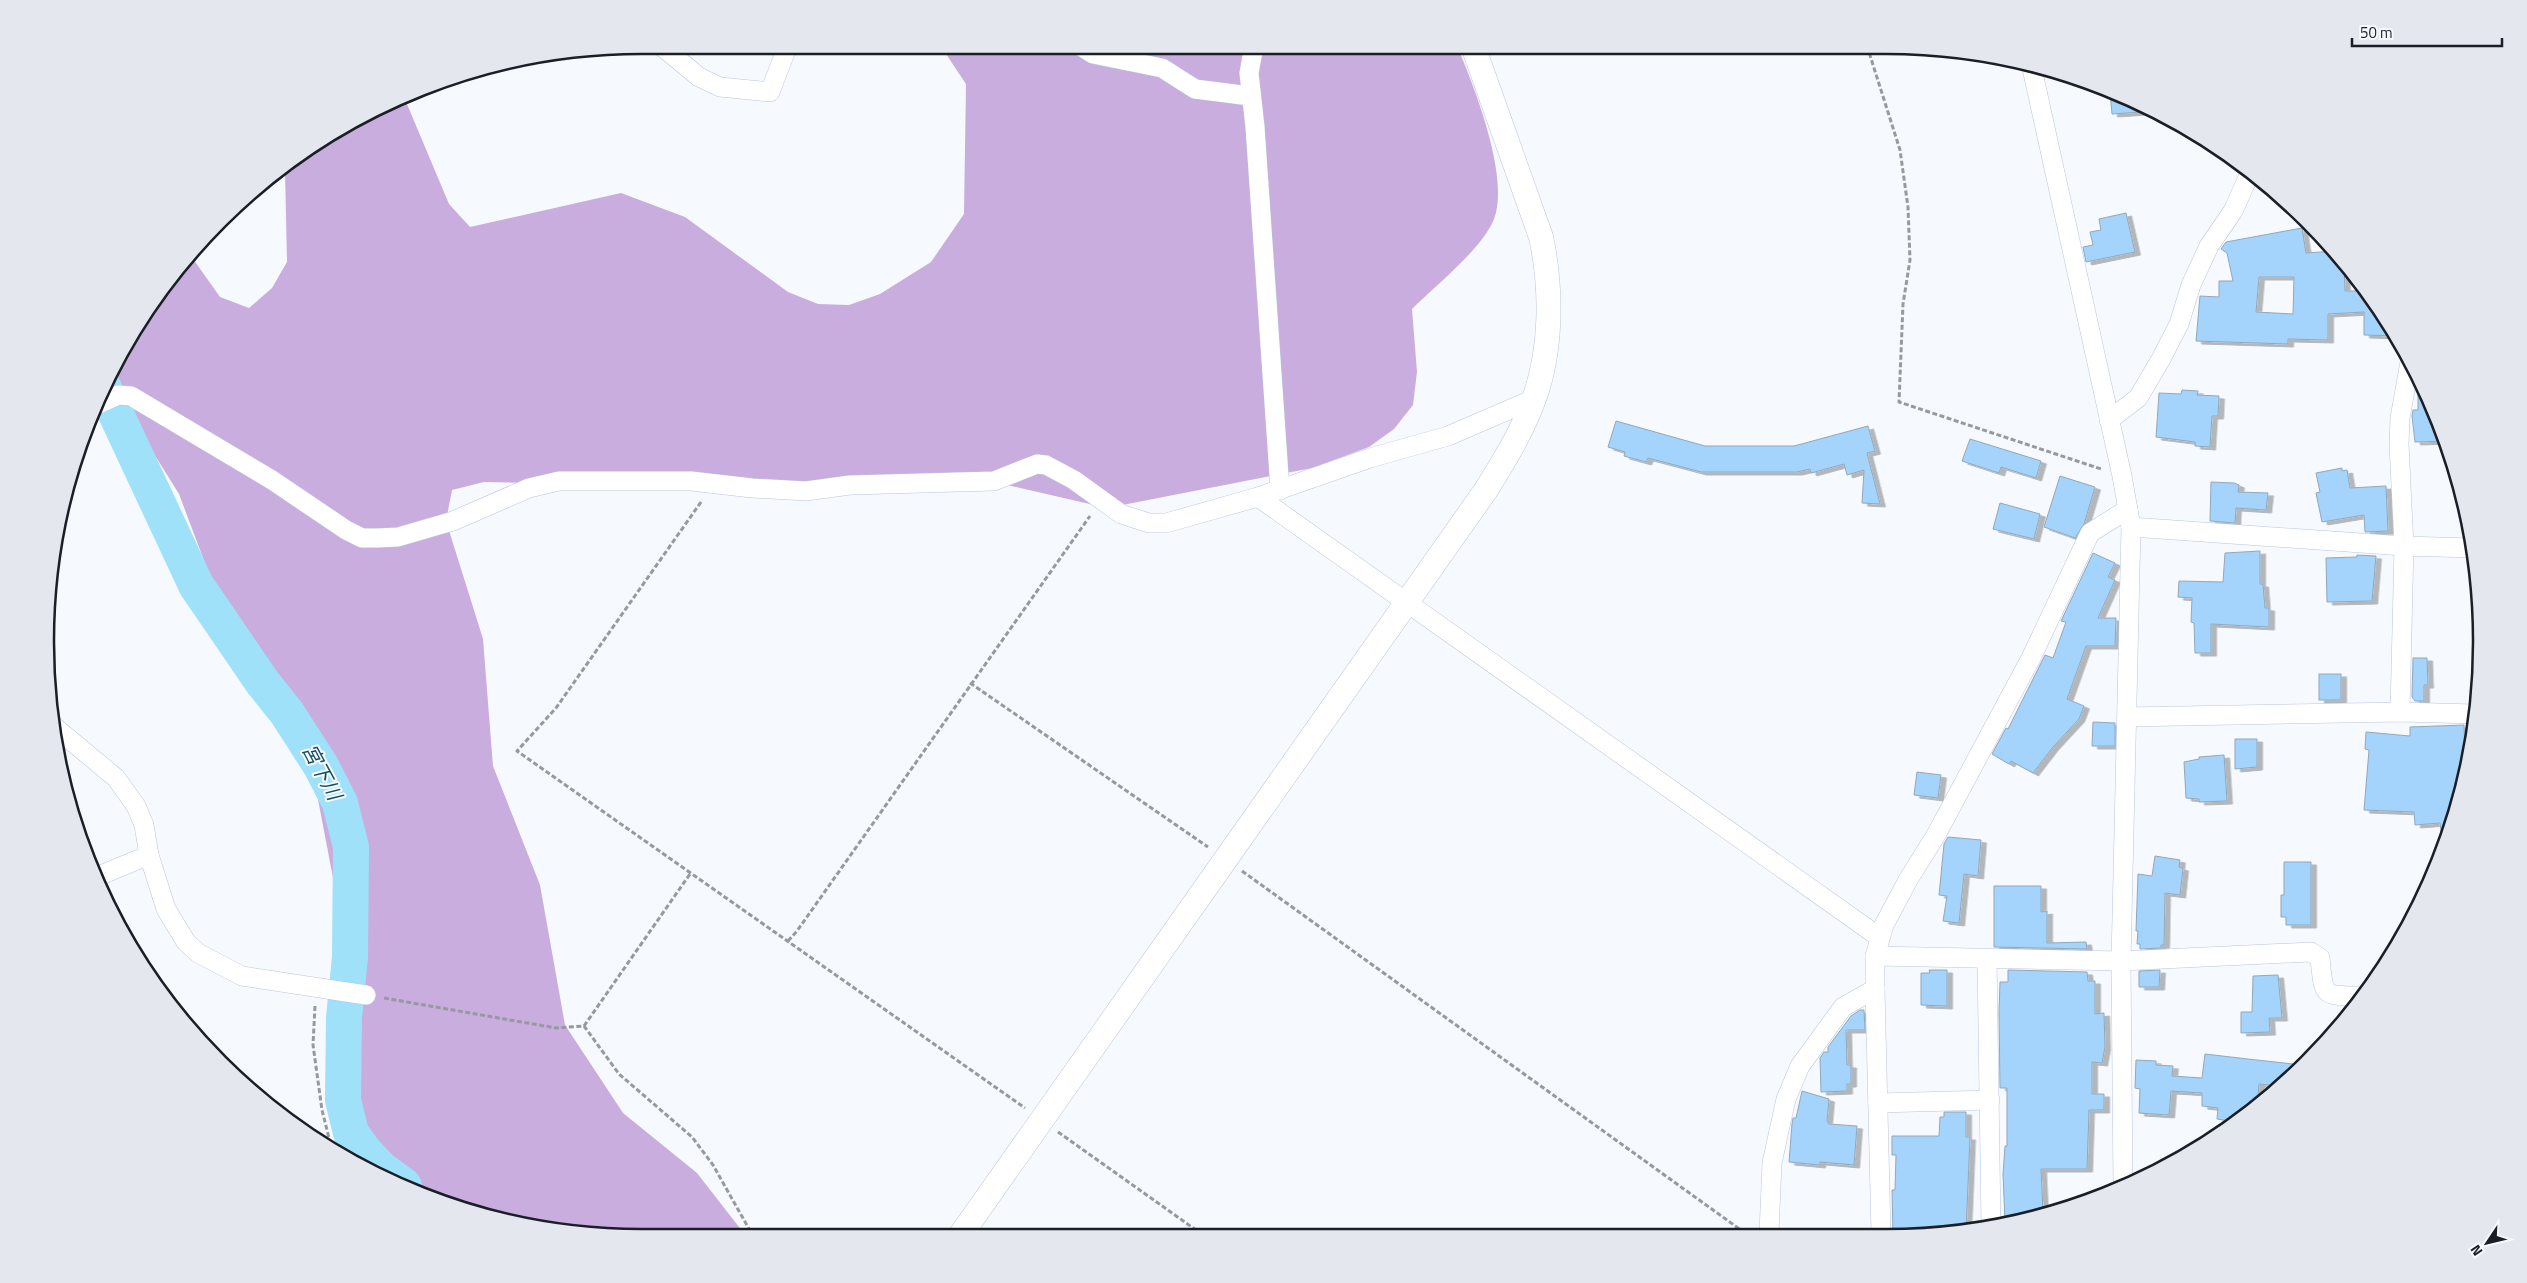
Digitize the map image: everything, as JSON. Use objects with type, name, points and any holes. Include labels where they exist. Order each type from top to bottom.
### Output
[{"type":"street","points":[[671,54],[699,76],[720,87],[770,92],[785,54]]},
{"type":"street","points":[[1093,54],[1162,68],[1196,89],[1250,96]]},
{"type":"street","points":[[1253,54],[1249,73],[1250,96],[1255,127],[1280,490]]},
{"type":"street","points":[[965,1229],[1501,465],[1512,448],[1534,399],[1543,366],[1548,324],[1545,257],[1541,237],[1476,54]]},
{"type":"street","points":[[2034,73],[2122,476],[2129,518],[2127,717],[2121,961],[2123,1179]]},
{"type":"street","points":[[2109,420],[2138,398],[2161,359],[2179,324],[2191,284],[2209,246],[2233,211],[2248,179]]},
{"type":"street","points":[[2400,712],[2404,546],[2399,444],[2400,418],[2408,373]]},
{"type":"street","points":[[105,401],[118,395],[131,396],[171,418],[272,480],[346,530],[362,538],[398,537],[453,521],[529,488],[559,481],[585,479],[714,483],[752,488],[806,491],[850,485],[994,481],[1038,464],[1046,465],[1074,480],[1121,514],[1135,520],[1166,523],[1258,497],[1370,458],[1448,436],[1534,399]]},
{"type":"street","points":[[1258,497],[1879,937]]},
{"type":"street","points":[[1881,1229],[1874,989],[1879,937],[1908,880],[1936,835],[2030,658],[2090,533],[2129,518],[2404,546],[2465,548]]},
{"type":"street","points":[[2127,717],[2400,712],[2468,714]]},
{"type":"street","points":[[61,733],[116,778],[136,806],[144,825],[149,855],[166,909],[186,942],[198,954],[242,976],[366,995]]},
{"type":"street","points":[[102,874],[149,855]]},
{"type":"street","points":[[1876,956],[2121,961],[2311,952],[2320,958],[2323,988],[2326,993],[2334,996],[2354,996]]},
{"type":"street","points":[[1987,959],[1991,1219]]},
{"type":"street","points":[[1769,1229],[1772,1163],[1786,1099],[1800,1066],[1843,1008],[1874,989]]},
{"type":"street","points":[[1878,1103],[1990,1100]]},
{"type":"path","points":[[1869,54],[1900,150],[1908,207],[1910,260],[1903,304],[1899,402],[2122,476]]},
{"type":"path","points":[[714,483],[556,708],[517,751],[1195,1229]]},
{"type":"path","points":[[788,941],[797,931],[1085,521],[1104,502]]},
{"type":"path","points":[[970,683],[1224,858],[1738,1229]]},
{"type":"path","points":[[584,1026],[690,874]]},
{"type":"path","points":[[323,988],[313,1045],[322,1110],[329,1139]]},
{"type":"path","points":[[366,995],[556,1028],[584,1026]]},
{"type":"path","points":[[584,1026],[619,1074],[692,1137],[714,1165],[748,1229]]},
{"type":"shaded area","points":[[946,54],[1460,54],[1488,132],[1494,156],[1498,201],[1494,219],[1480,242],[1458,266],[1412,309],[1417,372],[1413,405],[1394,429],[1369,447],[1312,468],[1107,508],[990,481],[930,490],[484,482],[452,490],[446,521],[483,639],[493,766],[540,885],[565,1025],[623,1113],[697,1173],[741,1229],[603,1228],[527,1218],[489,1209],[417,1185],[361,1158],[341,1080],[334,883],[316,789],[289,714],[226,619],[179,494],[112,386],[132,348],[175,284],[194,261],[220,297],[249,308],[272,288],[287,262],[285,174],[348,132],[406,103],[449,204],[470,227],[621,193],[685,217],[788,292],[818,304],[849,305],[880,294],[931,262],[964,214],[966,84]]},
{"type":"building","points":[[2111,98],[2141,112],[2112,114]]},
{"type":"building","points":[[2126,213],[2135,252],[2086,262],[2083,247],[2093,245],[2090,232],[2101,230],[2099,219]]},
{"type":"building","points":[[2302,228],[2306,253],[2325,252],[2344,275],[2345,291],[2357,291],[2387,336],[2364,335],[2364,312],[2328,314],[2328,340],[2288,339],[2288,344],[2196,341],[2200,296],[2219,297],[2219,281],[2233,281],[2227,253],[2221,249],[2226,242]],"holes":[[[2259,277],[2294,277],[2293,314],[2256,312]]]},
{"type":"building","points":[[2182,390],[2198,391],[2197,395],[2219,396],[2218,416],[2212,416],[2210,447],[2195,446],[2195,442],[2156,437],[2159,393],[2181,394]]},
{"type":"building","points":[[2418,393],[2438,441],[2415,442],[2412,416],[2413,410],[2418,410]]},
{"type":"building","points":[[1616,421],[1705,446],[1794,446],[1868,426],[1875,451],[1867,453],[1880,504],[1862,503],[1864,470],[1847,475],[1844,464],[1811,473],[1810,469],[1797,472],[1701,472],[1648,458],[1646,462],[1624,456],[1625,452],[1608,447]]},
{"type":"building","points":[[1970,439],[2041,461],[2036,478],[2001,467],[1999,473],[1962,461]]},
{"type":"building","points":[[2342,468],[2342,471],[2347,470],[2350,488],[2386,486],[2388,531],[2365,532],[2364,515],[2322,522],[2316,493],[2320,492],[2316,473]]},
{"type":"building","points":[[2060,476],[2095,487],[2084,524],[2075,538],[2044,527]]},
{"type":"building","points":[[2211,482],[2234,483],[2239,485],[2238,492],[2268,493],[2266,510],[2236,508],[2235,523],[2210,521]]},
{"type":"building","points":[[2000,503],[2040,514],[2034,539],[1993,529]]},
{"type":"building","points":[[2260,551],[2260,584],[2263,584],[2265,608],[2269,608],[2269,627],[2211,624],[2211,653],[2195,653],[2194,623],[2191,622],[2192,598],[2178,597],[2179,581],[2223,582],[2225,553]]},
{"type":"building","points":[[2093,553],[2115,563],[2108,577],[2115,580],[2098,618],[2116,618],[2115,646],[2086,646],[2067,699],[2084,706],[2079,719],[2053,747],[2033,773],[2011,761],[2009,764],[1992,754],[2006,728],[2008,729],[2045,655],[2053,658],[2066,622],[2061,621]]},
{"type":"building","points":[[2357,555],[2376,556],[2372,601],[2327,602],[2326,558],[2357,557]]},
{"type":"building","points":[[2413,658],[2427,658],[2428,685],[2424,685],[2424,701],[2415,701],[2412,697]]},
{"type":"building","points":[[2319,674],[2341,674],[2341,700],[2319,700]]},
{"type":"building","points":[[2093,722],[2115,723],[2115,746],[2092,746]]},
{"type":"building","points":[[2464,725],[2462,756],[2441,832],[2440,823],[2415,825],[2414,812],[2364,810],[2369,750],[2365,749],[2366,732],[2410,736],[2410,727]]},
{"type":"building","points":[[2235,739],[2257,739],[2257,767],[2235,769]]},
{"type":"building","points":[[2224,755],[2227,801],[2199,802],[2199,799],[2186,798],[2184,762],[2199,759],[2199,757]]},
{"type":"building","points":[[1917,772],[1941,775],[1938,798],[1914,795]]},
{"type":"building","points":[[1948,837],[1981,840],[1978,876],[1964,874],[1959,923],[1943,921],[1947,896],[1939,895],[1944,844]]},
{"type":"building","points":[[2155,856],[2180,860],[2179,867],[2183,868],[2180,895],[2165,893],[2164,945],[2161,945],[2161,948],[2140,949],[2140,944],[2137,944],[2138,931],[2136,931],[2138,874],[2152,876]]},
{"type":"building","points":[[2284,862],[2311,862],[2311,925],[2286,925],[2286,917],[2281,917],[2281,895],[2284,895]]},
{"type":"building","points":[[1994,886],[2041,886],[2041,912],[2047,911],[2047,943],[2086,942],[2087,949],[1994,947]]},
{"type":"building","points":[[1929,970],[1947,970],[1947,1006],[1921,1005],[1921,973],[1930,973]]},
{"type":"building","points":[[2008,970],[2087,972],[2088,981],[2095,981],[2095,1014],[2104,1013],[2105,1047],[2102,1063],[2092,1062],[2092,1094],[2104,1094],[2104,1110],[2089,1110],[2087,1169],[2041,1169],[2043,1208],[2005,1217],[2003,1174],[2005,1146],[2007,1146],[2007,1088],[2000,1088],[1999,1012],[2000,982],[2008,982]]},
{"type":"building","points":[[2160,970],[2159,987],[2139,987],[2139,971]]},
{"type":"building","points":[[2278,975],[2282,1018],[2269,1018],[2270,1032],[2241,1033],[2241,1012],[2252,1012],[2253,976]]},
{"type":"building","points":[[1860,1010],[1864,1010],[1865,1030],[1846,1030],[1847,1065],[1851,1065],[1851,1084],[1847,1084],[1847,1091],[1821,1092],[1820,1058],[1824,1052],[1828,1052],[1828,1047],[1851,1016]]},
{"type":"building","points":[[2205,1054],[2293,1064],[2270,1085],[2259,1084],[2258,1096],[2226,1120],[2217,1119],[2218,1108],[2202,1106],[2202,1093],[2171,1091],[2169,1115],[2139,1113],[2140,1089],[2135,1088],[2136,1060],[2156,1061],[2156,1065],[2173,1066],[2172,1076],[2202,1078]]},
{"type":"building","points":[[1802,1091],[1829,1099],[1827,1121],[1829,1124],[1857,1126],[1854,1165],[1820,1162],[1820,1165],[1789,1162],[1793,1118],[1796,1118]]},
{"type":"building","points":[[1944,1112],[1966,1112],[1966,1137],[1970,1137],[1966,1223],[1924,1228],[1893,1229],[1892,1190],[1895,1190],[1896,1155],[1892,1155],[1892,1136],[1939,1136],[1940,1117],[1944,1117]]},
{"type":"waterway","name":"宮下川","points":[[108,396],[196,585],[263,683],[287,713],[321,766],[340,803],[351,847],[350,957],[344,1018],[343,1100],[351,1133],[380,1168]]}]
